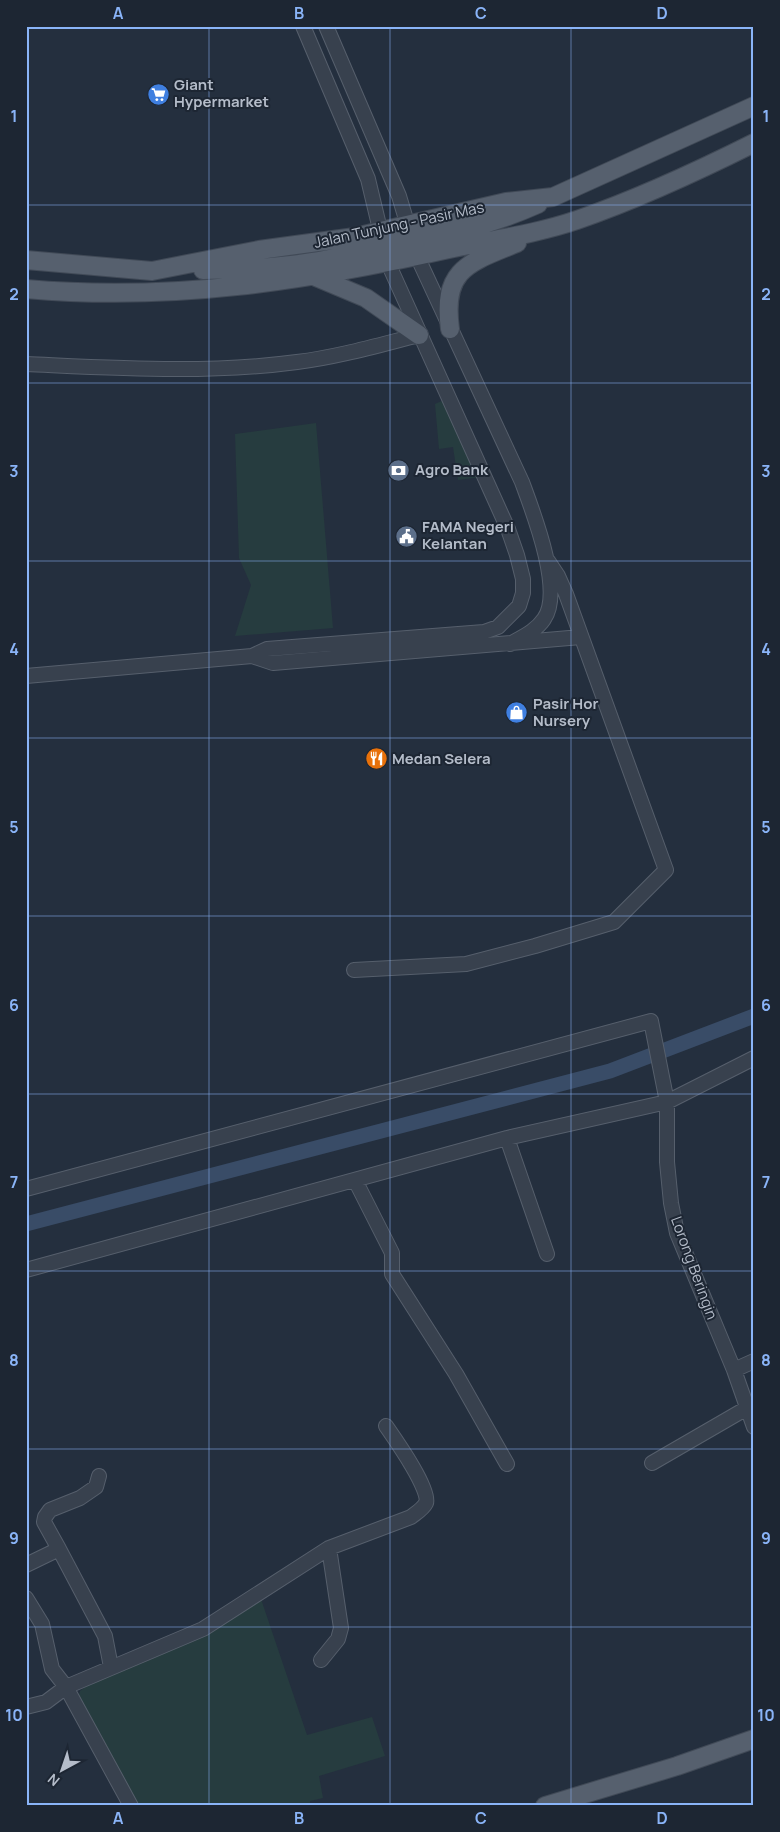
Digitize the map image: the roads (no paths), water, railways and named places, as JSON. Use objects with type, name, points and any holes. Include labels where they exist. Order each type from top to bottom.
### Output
[{"type":"main road","name":"Jalan Tunjung - Pasir Mas","points":[[26,289],[169,293],[316,277],[384,246],[406,224],[506,202],[553,197],[754,106]]},
{"type":"main road","name":"Jalan Tunjung - Pasir Mas","points":[[26,260],[152,271],[259,250],[355,237],[384,246],[415,249],[576,221],[668,185],[754,143]]},
{"type":"main road","points":[[415,249],[450,235],[512,216],[553,197]]},
{"type":"main road","points":[[450,329],[448,296],[459,273],[487,255],[576,221]]},
{"type":"main road","points":[[316,277],[373,302],[419,335]]},
{"type":"main road","points":[[555,1804],[686,1763],[754,1739]]},
{"type":"street","points":[[26,676],[252,656],[267,649],[484,632],[498,627],[519,606],[523,593],[523,579],[508,529],[419,335],[384,246],[368,179],[303,26]]},
{"type":"street","points":[[326,26],[399,196],[415,249],[450,329],[522,482],[534,517],[551,589],[550,606],[545,618],[537,628],[510,644]]},
{"type":"street","points":[[26,364],[198,369],[251,366],[298,362],[419,335]]},
{"type":"street","points":[[354,970],[466,964],[535,946],[614,922],[666,870],[558,576],[544,555]]},
{"type":"street","points":[[252,656],[273,663],[581,637]]},
{"type":"street","name":"Lorong Beringin","points":[[26,1189],[651,1022],[667,1102],[667,1162],[671,1204],[677,1233],[734,1370],[754,1427]]},
{"type":"street","points":[[26,1270],[507,1138],[667,1102],[754,1058]]},
{"type":"street","points":[[507,1138],[547,1254]]},
{"type":"street","points":[[355,1180],[392,1254],[392,1274],[456,1374],[507,1464]]},
{"type":"street","points":[[734,1370],[754,1361]]},
{"type":"street","points":[[652,1463],[747,1408]]},
{"type":"street","points":[[26,1707],[46,1702],[66,1687],[203,1629],[328,1548],[411,1517],[425,1504],[426,1497],[417,1476],[386,1426]]},
{"type":"street","points":[[99,1476],[96,1487],[80,1498],[50,1510],[45,1516],[44,1522],[105,1636],[110,1667]]},
{"type":"street","points":[[321,1660],[338,1639],[341,1628],[328,1548]]},
{"type":"street","points":[[26,1565],[59,1549]]},
{"type":"street","points":[[26,1598],[42,1624],[52,1669],[66,1687],[130,1806]]},
{"type":"waterway","points":[[26,1224],[610,1071],[754,1016]]},
{"type":"place","name":"Giant Hypermarket","points":[[158,94]]},
{"type":"place","name":"Agro Bank","points":[[399,470]]},
{"type":"place","name":"FAMA Negeri Kelantan","points":[[406,536]]},
{"type":"place","name":"Pasir Hor Nursery","points":[[517,713]]},
{"type":"place","name":"Medan Selera","points":[[376,759]]}]
